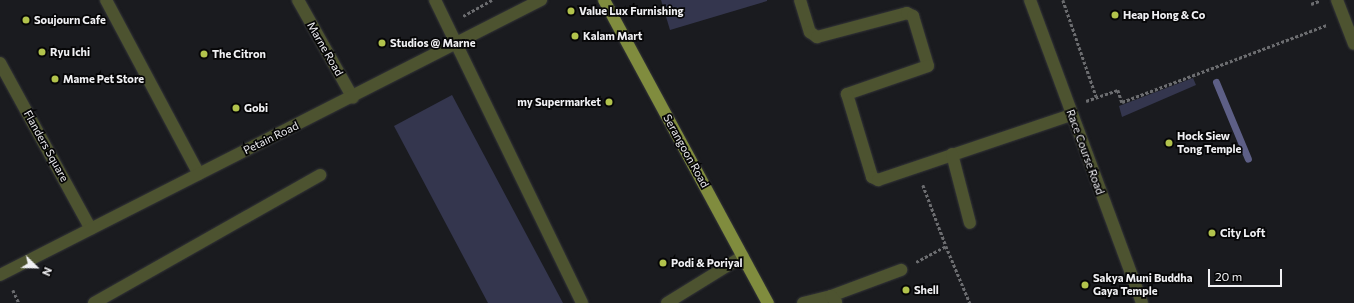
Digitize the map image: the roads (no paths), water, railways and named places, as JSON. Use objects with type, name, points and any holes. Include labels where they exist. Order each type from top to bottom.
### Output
[{"type":"main road","name":"Serangoon Road","points":[[604,0],[768,303]]},
{"type":"street","points":[[106,0],[199,174]]},
{"type":"street","name":"Marne Road","points":[[298,0],[353,98]]},
{"type":"street","points":[[435,0],[459,42],[582,303]]},
{"type":"street","name":"Petain Road","points":[[0,276],[199,174],[353,98],[541,0]]},
{"type":"street","points":[[800,0],[810,32],[817,37],[908,13],[913,16],[928,66],[848,92],[846,98],[872,177],[878,180],[1070,111]]},
{"type":"street","name":"Race Course Road","points":[[1030,0],[1142,303]]},
{"type":"street","points":[[1337,0],[1354,44]]},
{"type":"street","name":"Flanders Square","points":[[0,63],[91,230]]},
{"type":"street","points":[[952,154],[970,223]]},
{"type":"street","points":[[94,303],[320,175]]},
{"type":"street","points":[[666,303],[743,256]]},
{"type":"street","points":[[803,303],[834,300],[901,270]]},
{"type":"waterway","points":[[1216,82],[1248,159]]},
{"type":"place","name":"Value Lux Furnishing","points":[[571,11]]},
{"type":"place","name":"Heap Hong & Co","points":[[1115,15]]},
{"type":"place","name":"Soujourn Cafe","points":[[26,20]]},
{"type":"place","name":"Kalam Mart","points":[[575,36]]},
{"type":"place","name":"Studios @ Marne","points":[[382,43]]},
{"type":"place","name":"Ryu Ichi","points":[[42,52]]},
{"type":"place","name":"The Citron","points":[[204,54]]},
{"type":"place","name":"Mame Pet Store","points":[[55,79]]},
{"type":"place","name":"my Supermarket","points":[[609,102]]},
{"type":"place","name":"Gobi","points":[[236,108]]},
{"type":"place","name":"Hock Siew Tong Temple","points":[[1169,143]]},
{"type":"place","name":"City Loft","points":[[1212,233]]},
{"type":"place","name":"Podi & Poriyal","points":[[663,263]]},
{"type":"place","name":"Sakya Muni Buddha Gaya Temple","points":[[1085,285]]},
{"type":"place","name":"Shell","points":[[906,290]]}]
